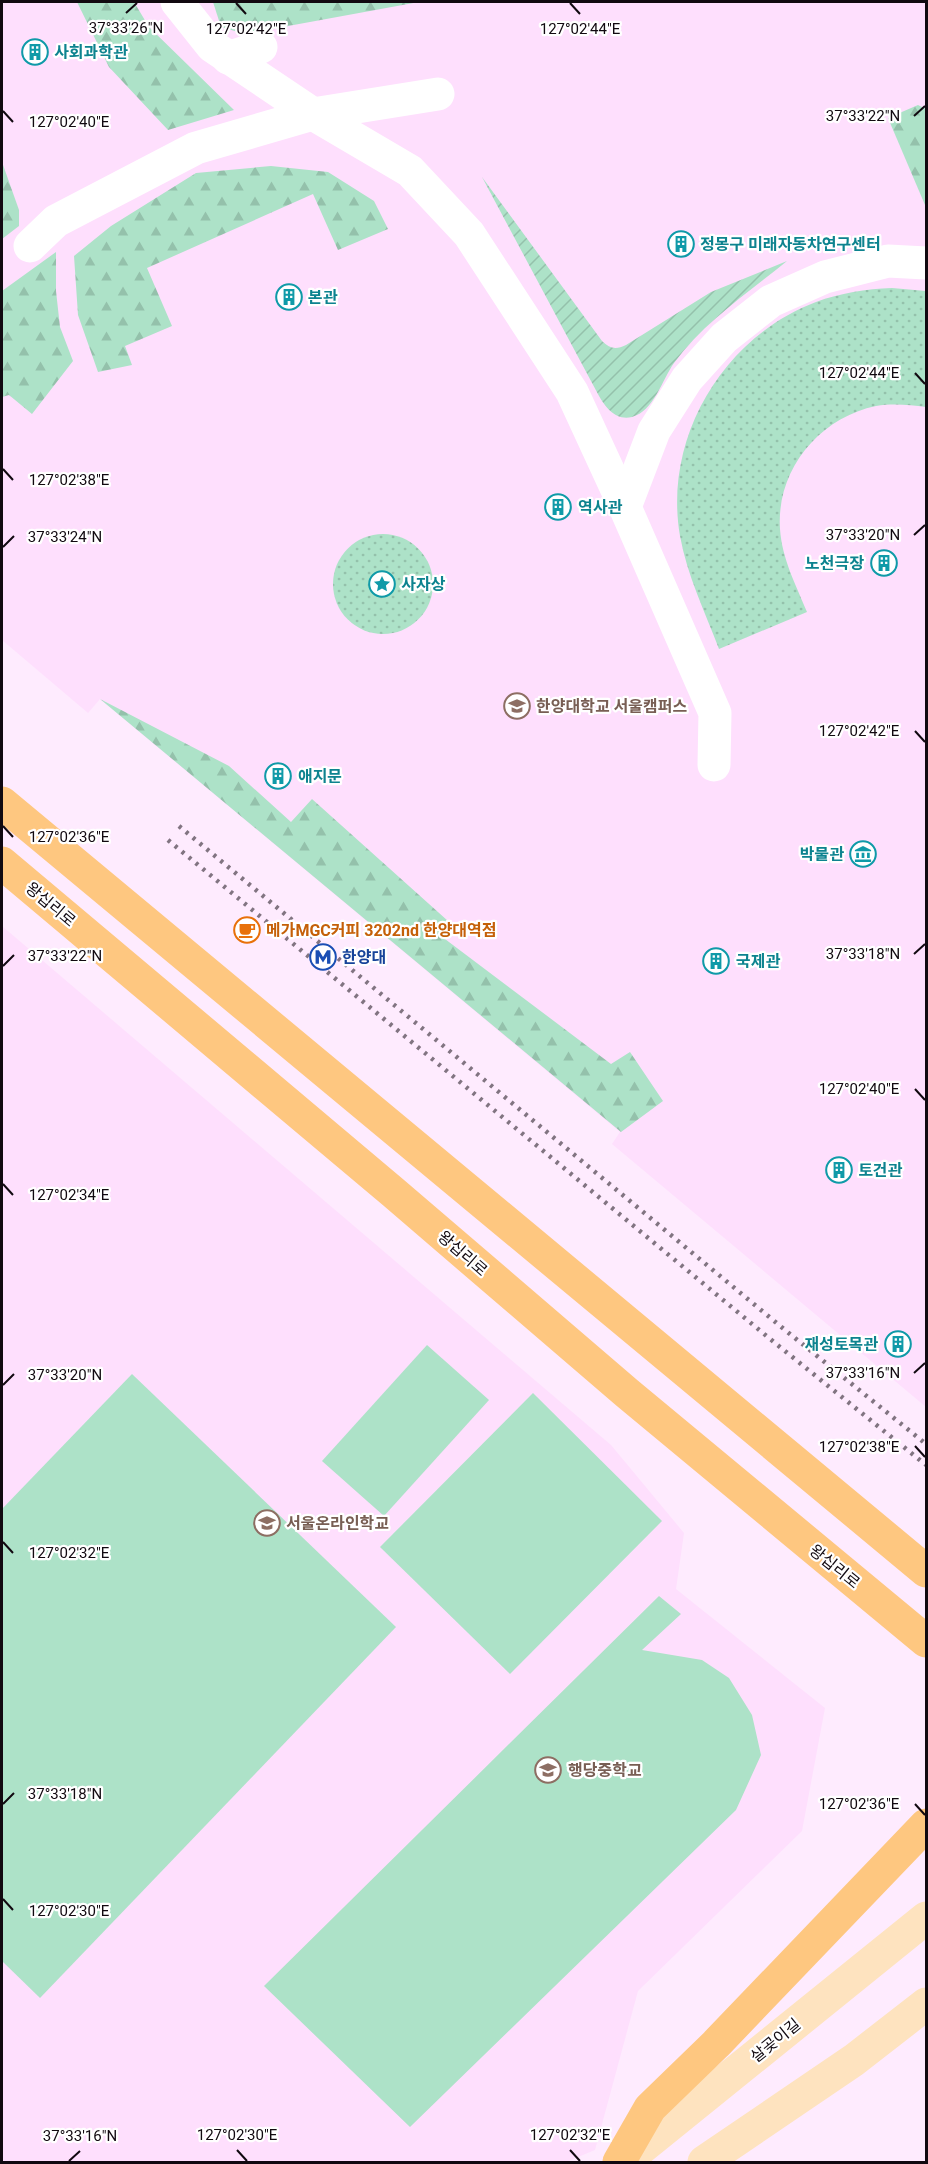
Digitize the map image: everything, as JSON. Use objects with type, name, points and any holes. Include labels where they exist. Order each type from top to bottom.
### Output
[{"type":"main road","points":[[2,803],[927,1571]]},
{"type":"main road","name":"왕십리로","points":[[2,863],[385,1185],[627,1393],[927,1641]]},
{"type":"main road","points":[[619,2163],[650,2108],[716,2044],[927,1825]]},
{"type":"main road","name":"살곶이길","points":[[624,2163],[927,1918]]},
{"type":"main road","points":[[704,2163],[854,2060],[927,2004]]},
{"type":"street","points":[[177,2],[212,46],[313,114],[410,171],[469,234],[572,393],[625,507],[715,713],[714,765]]},
{"type":"street","points":[[228,58],[261,47]]},
{"type":"street","points":[[30,246],[56,221],[196,148],[313,114],[438,94]]},
{"type":"street","points":[[625,507],[654,431],[687,379],[724,338],[771,301],[825,277],[888,261],[927,263]]},
{"type":"shaded area","name":"한양대학교 서울캠퍼스","points":[[2,2],[926,2],[926,1407],[612,1144],[620,1132],[100,699],[88,713],[2,640]]},
{"type":"shaded area","points":[[2,926],[611,1445],[684,1533],[676,1589],[825,1708],[802,1831],[638,1991],[595,2150],[566,2162],[2,2162]]},
{"type":"green space","points":[[77,2],[134,2],[149,27],[234,110],[168,130],[109,67]]},
{"type":"green space","points":[[213,2],[419,2],[245,34],[221,27]]},
{"type":"green space","points":[[918,105],[926,109],[925,205],[888,118]]},
{"type":"green space","points":[[2,162],[19,210],[19,226],[2,239]]},
{"type":"green space","points":[[271,166],[328,172],[374,201],[388,229],[338,250],[313,194],[147,268],[172,326],[125,346],[132,365],[98,372],[78,315],[74,256],[111,226],[196,173]]},
{"type":"green space","points":[[482,177],[602,341],[613,348],[626,345],[711,292],[787,261],[699,334],[674,363],[652,402],[640,414],[621,417],[608,409],[599,396]]},
{"type":"green space","points":[[56,252],[56,291],[60,327],[73,361],[32,414],[9,395],[2,397],[2,291]]},
{"type":"green space","points":[[892,288],[926,291],[926,407],[889,405],[855,412],[836,422],[805,450],[785,487],[780,529],[787,561],[807,612],[719,649],[692,579],[680,536],[677,499],[681,463],[691,428],[707,395],[728,366],[753,340],[783,318],[834,296],[863,290]]},
{"type":"green space","points":[[383,534],[402,538],[418,549],[429,565],[433,584],[429,603],[418,619],[402,630],[383,634],[364,630],[348,619],[337,603],[333,584],[337,565],[348,549],[364,538]]},
{"type":"green space","points":[[100,699],[229,766],[291,822],[312,799],[448,921],[441,936],[611,1064],[630,1052],[663,1101],[621,1132]]},
{"type":"green space","points":[[427,1345],[489,1400],[384,1516],[322,1461]]},
{"type":"green space","points":[[132,1374],[396,1627],[40,1998],[2,1961],[2,1509]]},
{"type":"green space","points":[[533,1393],[662,1521],[510,1674],[380,1547]]},
{"type":"green space","points":[[659,1596],[681,1614],[642,1650],[702,1660],[729,1678],[752,1715],[761,1755],[736,1810],[410,2127],[264,1986]]},
{"type":"railway","points":[[179,826],[785,1330],[926,1444]]},
{"type":"railway","points":[[168,840],[775,1343],[926,1465]]},
{"type":"place","name":"사회과학관","points":[[35,52]]},
{"type":"place","name":"정몽구 미래자동차연구센터","points":[[681,244]]},
{"type":"place","name":"본관","points":[[289,297]]},
{"type":"place","name":"역사관","points":[[558,507]]},
{"type":"place","name":"노천극장","points":[[884,563]]},
{"type":"place","name":"사자상","points":[[382,584]]},
{"type":"place","name":"한양대학교 서울캠퍼스","points":[[517,706]]},
{"type":"place","name":"애지문","points":[[278,776]]},
{"type":"place","name":"박물관","points":[[863,854]]},
{"type":"place","name":"메가MGC커피 3202nd 한양대역점","points":[[247,930]]},
{"type":"place","name":"한양대","points":[[323,957]]},
{"type":"place","name":"국제관","points":[[716,961]]},
{"type":"place","name":"토건관","points":[[839,1170]]},
{"type":"place","name":"재성토목관","points":[[898,1344]]},
{"type":"place","name":"서울온라인학교","points":[[267,1523]]},
{"type":"place","name":"행당중학교","points":[[548,1770]]}]
